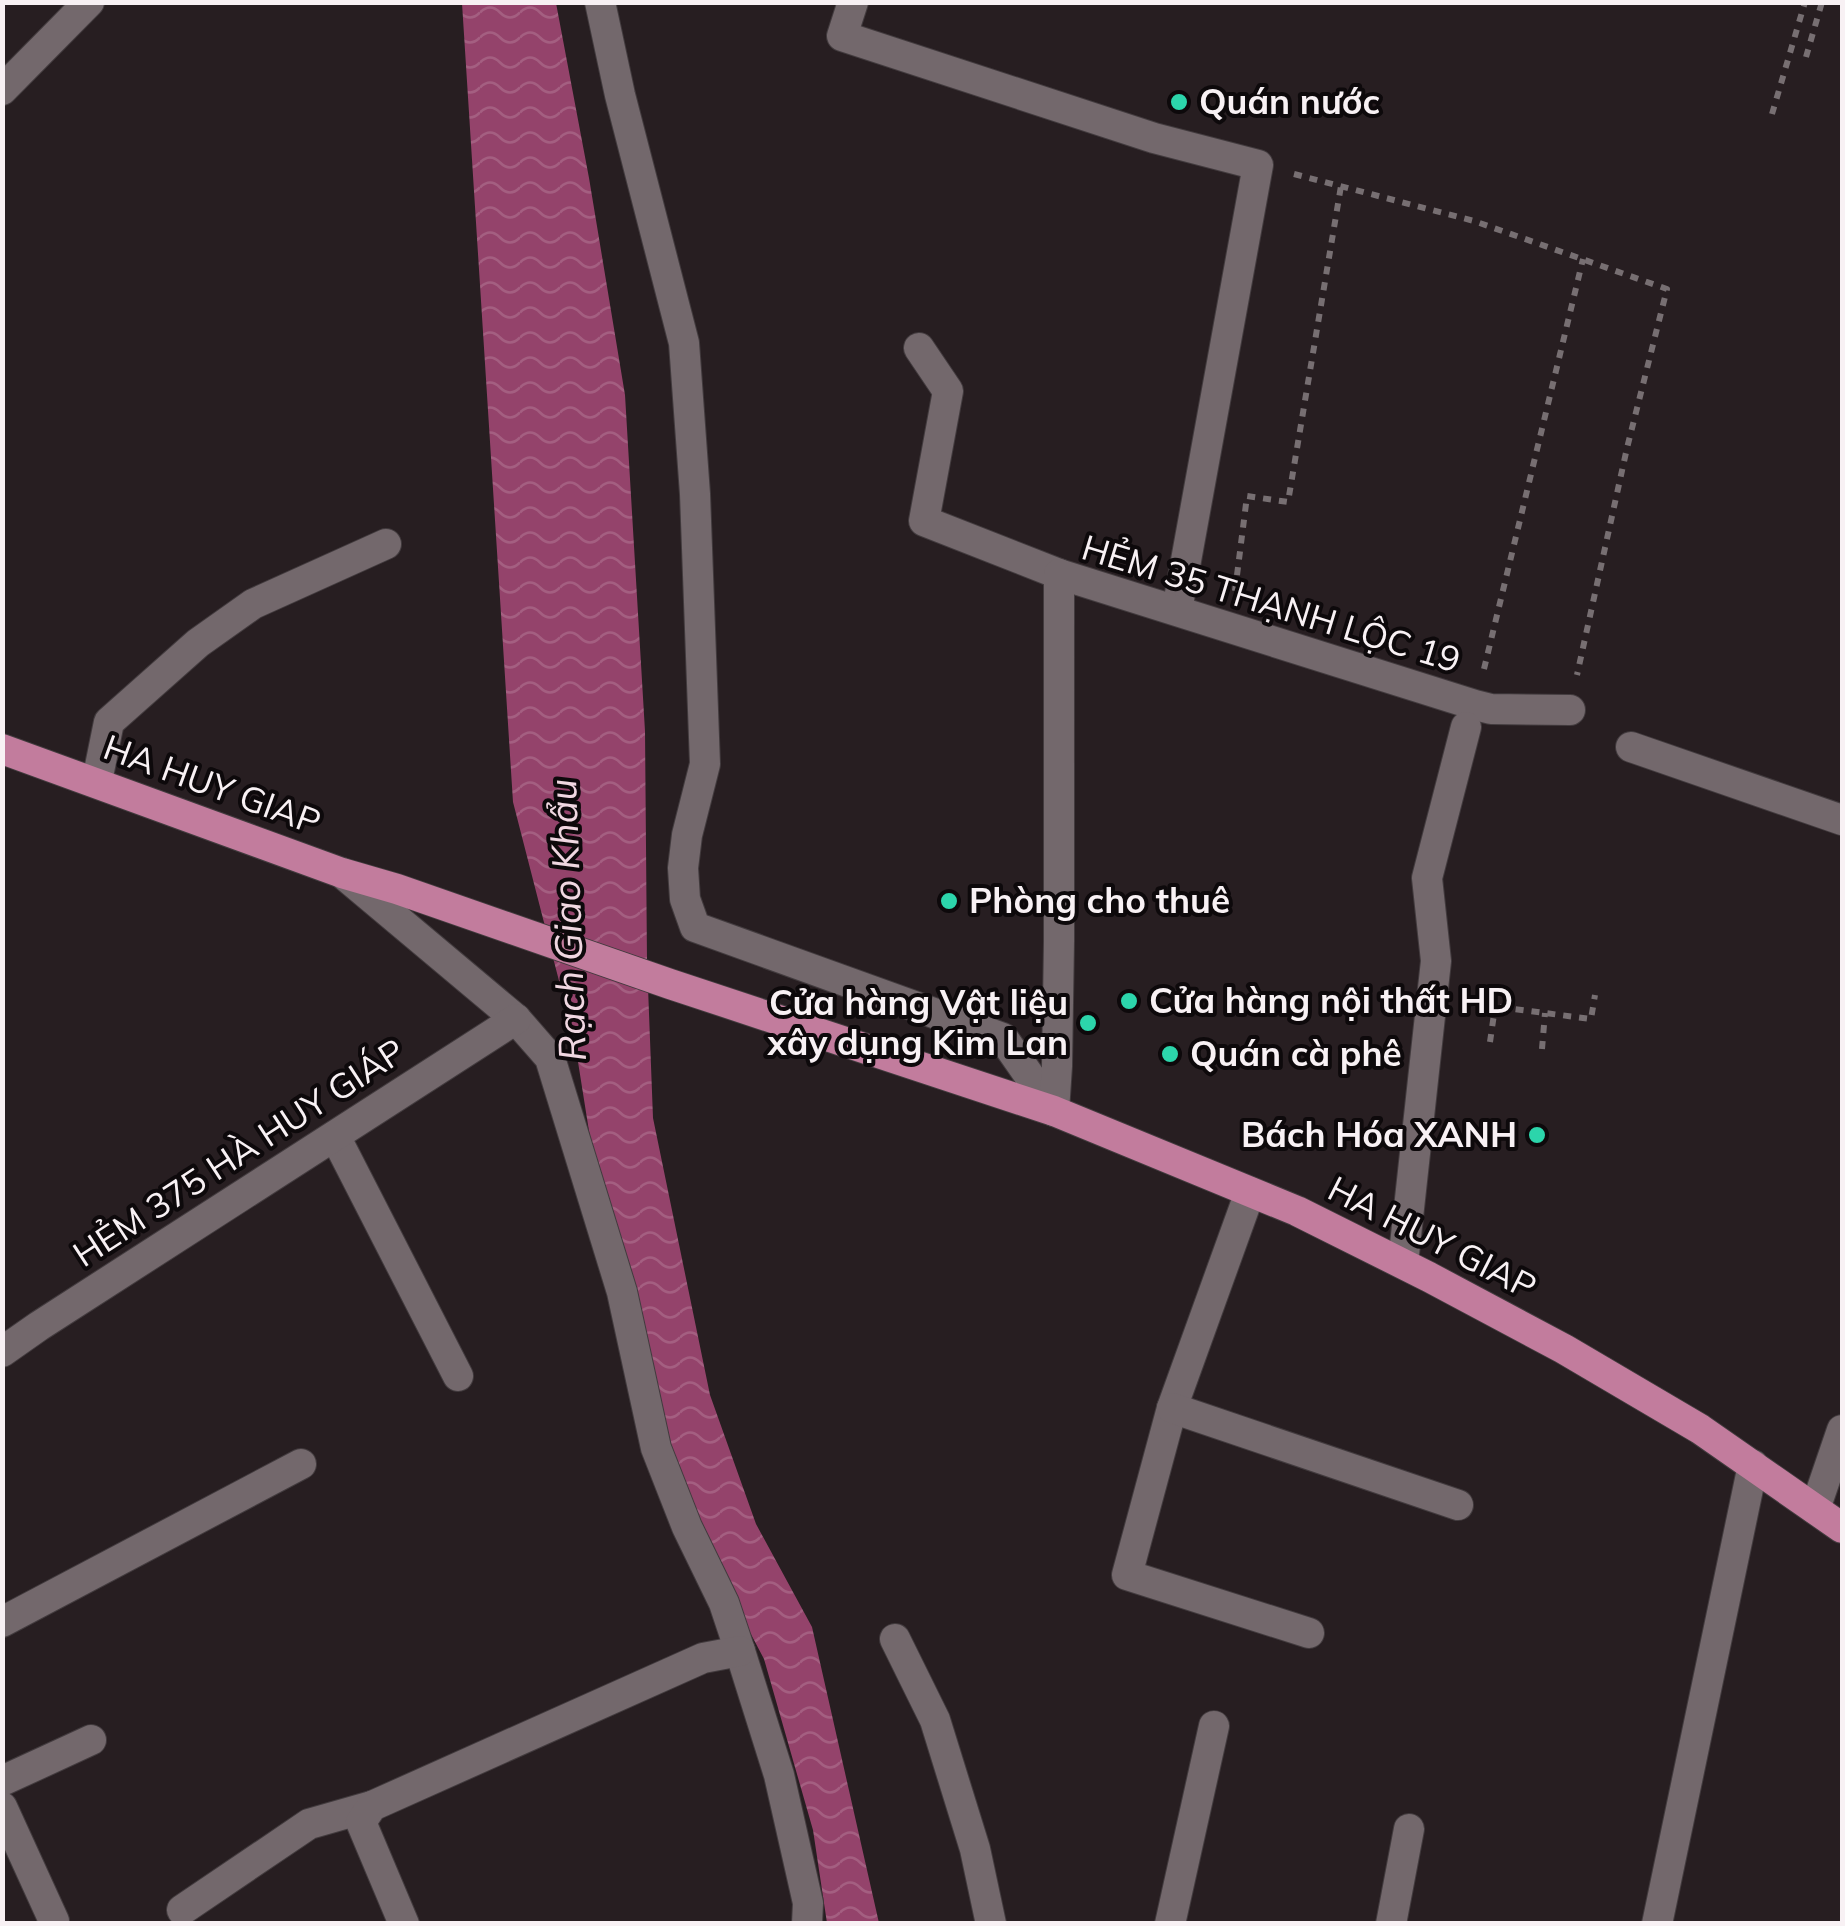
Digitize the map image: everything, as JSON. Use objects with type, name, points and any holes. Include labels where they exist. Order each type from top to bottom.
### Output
[{"type":"main road","name":"HA HUY GIAP","points":[[2,749],[342,872],[1054,1111],[1297,1211],[1564,1349],[1700,1429],[1842,1528]]},
{"type":"street","points":[[2,90],[89,2]]},
{"type":"street","points":[[600,2],[684,343],[705,764],[683,868],[686,899],[695,928],[1003,1038],[1054,1111]]},
{"type":"street","points":[[853,2],[842,36],[1154,138],[1258,165],[1177,610]]},
{"type":"street","points":[[919,348],[948,391],[924,521],[1060,574]]},
{"type":"street","points":[[97,782],[110,722],[198,643],[254,604],[386,544]]},
{"type":"street","name":"HẺM 35 THẠNH LỘC 19","points":[[1054,1111],[1059,940],[1060,574],[1230,627],[1470,716],[1491,708],[1570,710]]},
{"type":"street","points":[[1403,1263],[1436,961],[1427,878],[1470,716]]},
{"type":"street","points":[[1631,747],[1842,820]]},
{"type":"street","points":[[342,872],[516,1020],[550,1058],[622,1292],[656,1448],[687,1527],[724,1603],[778,1775],[808,1903],[807,1924]]},
{"type":"street","name":"HẺM 375 HÀ HUY GIÁP","points":[[2,1352],[516,1020]]},
{"type":"street","points":[[335,1136],[458,1376]]},
{"type":"street","points":[[1250,1192],[1172,1408],[1127,1575],[1309,1632]]},
{"type":"street","points":[[1172,1408],[1458,1505]]},
{"type":"street","points":[[1815,1508],[1842,1430]]},
{"type":"street","points":[[2,1622],[301,1464]]},
{"type":"street","points":[[1656,1924],[1753,1465]]},
{"type":"street","points":[[895,1639],[935,1720],[975,1849],[992,1924]]},
{"type":"street","points":[[182,1910],[309,1824],[372,1806],[703,1658],[740,1650]]},
{"type":"street","points":[[1170,1924],[1214,1726]]},
{"type":"street","points":[[2,1781],[90,1740]]},
{"type":"street","points":[[2,1806],[54,1922]]},
{"type":"street","points":[[372,1806],[361,1822],[404,1924]]},
{"type":"street","points":[[1391,1924],[1409,1829]]},
{"type":"path","points":[[1772,114],[1804,2]]},
{"type":"path","points":[[1806,57],[1822,2]]},
{"type":"path","points":[[1258,165],[1474,221],[1667,289],[1627,448],[1570,710]]},
{"type":"path","points":[[1230,627],[1246,496],[1288,502],[1342,186]]},
{"type":"path","points":[[1470,716],[1583,258]]},
{"type":"path","points":[[1432,999],[1592,1018],[1594,996]]},
{"type":"path","points":[[1490,1042],[1495,1006]]},
{"type":"path","points":[[1542,1049],[1545,1013]]},
{"type":"water","name":"Rạch Giao Khẩu","points":[[462,3],[556,3],[625,395],[645,731],[653,1118],[710,1395],[756,1524],[812,1627],[879,1923],[827,1923],[813,1830],[764,1659],[681,1501],[599,1194],[575,1043],[513,802]]},
{"type":"place","name":"Quán nước","points":[[1179,102]]},
{"type":"place","name":"Phòng cho thuê","points":[[949,901]]},
{"type":"place","name":"Cửa hàng nội thất HD","points":[[1129,1001]]},
{"type":"place","name":"Cửa hàng Vật liệu xây dụng Kim Lan","points":[[1088,1023]]},
{"type":"place","name":"Quán cà phê","points":[[1170,1054]]},
{"type":"place","name":"Bách Hóa XANH","points":[[1537,1135]]}]
